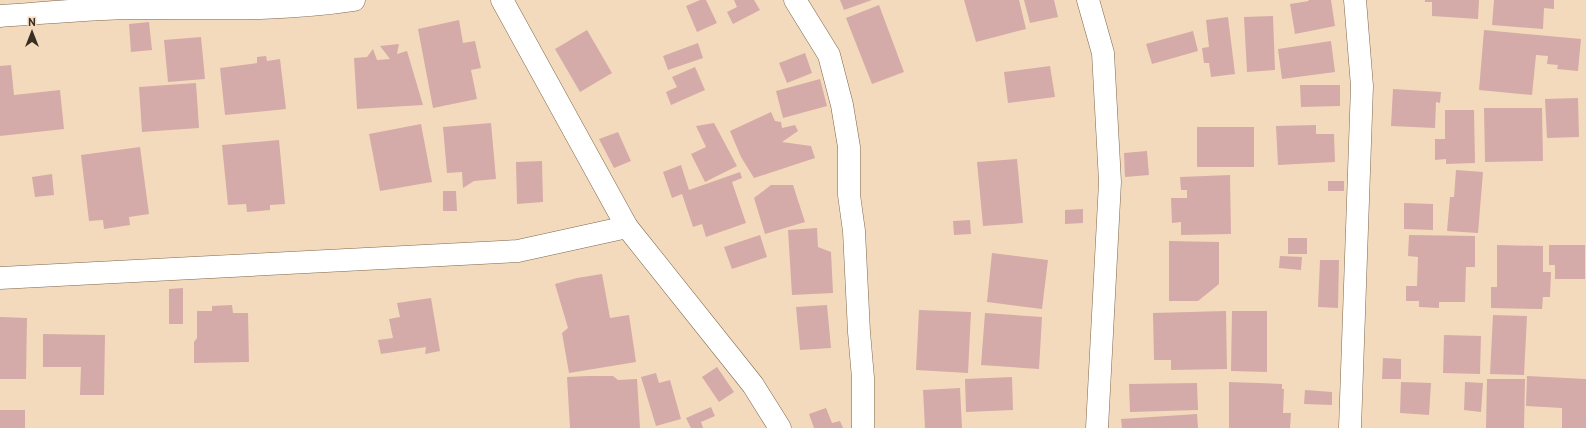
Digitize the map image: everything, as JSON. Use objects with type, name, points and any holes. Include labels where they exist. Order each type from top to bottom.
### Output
[{"type":"street","points":[[0,16],[138,8],[236,9],[323,5],[354,0]]},
{"type":"street","points":[[502,0],[627,227],[753,385],[780,428]]},
{"type":"street","points":[[795,0],[829,55],[842,105],[849,147],[850,195],[854,231],[863,378],[863,428]]},
{"type":"street","points":[[1088,0],[1103,54],[1110,182],[1096,428]]},
{"type":"street","points":[[1350,428],[1362,86],[1355,0]]},
{"type":"street","points":[[0,278],[518,251],[627,227]]},
{"type":"building","points":[[700,0],[706,0],[717,23],[697,32],[686,6]]},
{"type":"building","points":[[734,0],[754,0],[760,10],[733,24],[727,12],[737,7]]},
{"type":"building","points":[[840,0],[872,0],[844,10]]},
{"type":"building","points":[[964,0],[1019,0],[1026,29],[976,42]]},
{"type":"building","points":[[1024,0],[1054,0],[1058,17],[1030,23]]},
{"type":"building","points":[[1308,0],[1331,0],[1335,26],[1295,34],[1290,4],[1309,1]]},
{"type":"building","points":[[1425,0],[1479,0],[1478,19],[1432,16],[1432,2],[1425,2]]},
{"type":"building","points":[[1494,0],[1554,0],[1554,9],[1544,8],[1543,29],[1492,25]]},
{"type":"building","points":[[879,5],[904,72],[872,84],[846,18]]},
{"type":"building","points":[[1273,16],[1275,70],[1247,72],[1244,17]]},
{"type":"building","points":[[1228,17],[1235,74],[1211,77],[1209,63],[1204,63],[1202,48],[1209,47],[1206,20]]},
{"type":"building","points":[[459,20],[463,43],[475,41],[481,68],[471,70],[477,99],[433,108],[418,29]]},
{"type":"building","points":[[149,22],[152,50],[131,52],[129,24]]},
{"type":"building","points":[[587,30],[612,73],[580,92],[555,49]]},
{"type":"building","points":[[1484,30],[1581,39],[1578,71],[1557,69],[1558,65],[1547,64],[1548,56],[1536,55],[1532,95],[1479,90]]},
{"type":"building","points":[[1193,31],[1198,51],[1152,64],[1146,44]]},
{"type":"building","points":[[201,37],[205,79],[168,82],[164,40]]},
{"type":"building","points":[[1331,41],[1335,72],[1282,79],[1278,49]]},
{"type":"building","points":[[698,43],[703,58],[668,70],[663,56]]},
{"type":"building","points":[[399,44],[397,54],[407,51],[423,105],[357,109],[354,58],[367,57],[373,49],[377,60],[390,59],[380,46]]},
{"type":"building","points":[[805,53],[812,73],[787,83],[779,63]]},
{"type":"building","points":[[266,56],[267,61],[280,59],[286,109],[225,115],[220,68],[257,63],[257,57]]},
{"type":"building","points":[[11,65],[14,95],[60,90],[64,129],[0,136],[0,66]]},
{"type":"building","points":[[1050,66],[1055,97],[1008,103],[1004,72]]},
{"type":"building","points":[[695,67],[705,90],[671,105],[666,92],[677,87],[672,77]]},
{"type":"building","points":[[820,79],[827,106],[783,118],[776,91]]},
{"type":"building","points":[[196,83],[199,128],[142,132],[139,87]]},
{"type":"building","points":[[1300,85],[1340,85],[1340,106],[1301,107]]},
{"type":"building","points":[[1393,89],[1441,92],[1440,103],[1436,102],[1435,128],[1391,126]]},
{"type":"building","points":[[1578,98],[1579,137],[1547,138],[1545,99]]},
{"type":"building","points":[[1484,108],[1542,108],[1543,161],[1485,162]]},
{"type":"building","points":[[1445,110],[1474,110],[1475,163],[1446,164],[1446,159],[1435,160],[1435,139],[1445,139]]},
{"type":"building","points":[[771,112],[775,121],[781,122],[782,128],[795,125],[798,131],[782,142],[811,146],[815,158],[754,178],[741,157],[730,131]]},
{"type":"building","points":[[491,123],[496,179],[474,181],[463,188],[462,172],[447,173],[443,127]]},
{"type":"building","points":[[714,123],[737,166],[705,182],[691,154],[706,147],[696,126]]},
{"type":"building","points":[[421,124],[432,182],[380,191],[369,134]]},
{"type":"building","points":[[1316,125],[1316,134],[1334,134],[1335,162],[1278,165],[1276,126]]},
{"type":"building","points":[[1197,127],[1254,127],[1254,167],[1197,167]]},
{"type":"building","points":[[618,132],[631,161],[614,168],[599,139]]},
{"type":"building","points":[[279,140],[285,204],[270,205],[270,210],[247,212],[246,204],[228,205],[222,145]]},
{"type":"building","points":[[140,147],[149,214],[129,217],[130,225],[104,229],[103,220],[89,221],[81,155]]},
{"type":"building","points":[[1147,151],[1149,175],[1125,177],[1124,153]]},
{"type":"building","points":[[1017,159],[1023,223],[983,226],[977,162]]},
{"type":"building","points":[[542,161],[543,202],[517,204],[516,162]]},
{"type":"building","points":[[681,165],[689,190],[740,172],[742,178],[732,182],[746,223],[706,237],[702,224],[693,227],[682,194],[672,198],[663,172]]},
{"type":"building","points":[[1456,170],[1483,172],[1478,233],[1447,231],[1450,197],[1454,197]]},
{"type":"building","points":[[52,174],[54,195],[35,197],[32,177]]},
{"type":"building","points":[[1230,175],[1231,234],[1181,235],[1181,222],[1172,223],[1171,198],[1187,198],[1187,190],[1181,190],[1180,177]]},
{"type":"building","points":[[1328,181],[1344,181],[1344,191],[1328,191]]},
{"type":"building","points":[[771,185],[793,185],[805,222],[765,234],[754,198]]},
{"type":"building","points":[[443,191],[456,191],[457,211],[443,211]]},
{"type":"building","points":[[1404,203],[1433,204],[1433,230],[1404,229]]},
{"type":"building","points":[[1083,209],[1083,223],[1065,224],[1065,210]]},
{"type":"building","points":[[970,220],[971,234],[954,235],[953,221]]},
{"type":"building","points":[[817,228],[818,247],[831,252],[833,293],[792,295],[788,230]]},
{"type":"building","points":[[760,235],[767,257],[732,269],[724,247]]},
{"type":"building","points":[[1409,235],[1475,236],[1475,267],[1466,267],[1465,302],[1439,302],[1439,308],[1419,307],[1419,301],[1406,301],[1406,286],[1417,286],[1418,257],[1408,256]]},
{"type":"building","points":[[1288,238],[1307,238],[1307,254],[1288,254]]},
{"type":"building","points":[[1169,241],[1219,242],[1219,284],[1198,301],[1169,301]]},
{"type":"building","points":[[1497,245],[1543,246],[1543,272],[1551,272],[1550,297],[1543,297],[1542,309],[1491,308],[1491,287],[1497,287]]},
{"type":"building","points":[[1549,245],[1585,245],[1585,279],[1555,279],[1555,265],[1549,265]]},
{"type":"building","points":[[992,253],[1048,260],[1042,309],[987,302]]},
{"type":"building","points":[[1280,256],[1302,257],[1301,270],[1279,268]]},
{"type":"building","points":[[1320,260],[1339,260],[1338,308],[1318,307]]},
{"type":"building","points":[[602,274],[610,318],[629,315],[636,362],[569,373],[562,333],[568,328],[555,284],[577,278]]},
{"type":"building","points":[[183,288],[183,324],[169,324],[169,289]]},
{"type":"building","points":[[431,298],[440,351],[425,354],[426,347],[381,354],[378,340],[393,338],[389,319],[400,317],[397,303]]},
{"type":"building","points":[[232,305],[233,313],[248,313],[249,362],[194,363],[194,342],[197,338],[197,311],[212,311],[212,306]]},
{"type":"building","points":[[827,305],[831,348],[800,350],[796,307]]},
{"type":"building","points":[[919,310],[971,312],[968,373],[916,370]]},
{"type":"building","points":[[1226,311],[1227,369],[1171,370],[1171,360],[1154,360],[1153,313]]},
{"type":"building","points":[[1232,311],[1267,311],[1267,372],[1231,371]]},
{"type":"building","points":[[985,313],[1042,317],[1039,369],[981,365]]},
{"type":"building","points":[[1493,315],[1527,316],[1524,375],[1490,374]]},
{"type":"building","points":[[0,317],[27,318],[26,379],[0,379]]},
{"type":"building","points":[[43,334],[105,335],[104,395],[80,395],[81,367],[43,367]]},
{"type":"building","points":[[1444,335],[1481,336],[1480,374],[1443,373]]},
{"type":"building","points":[[1383,358],[1401,359],[1401,379],[1382,379]]},
{"type":"building","points":[[717,367],[734,392],[719,402],[702,377]]},
{"type":"building","points":[[656,373],[659,383],[670,380],[681,419],[656,426],[641,377]]},
{"type":"building","points":[[613,376],[618,380],[637,379],[640,428],[570,428],[567,377]]},
{"type":"building","points":[[1527,376],[1586,379],[1586,428],[1562,428],[1562,408],[1526,406]]},
{"type":"building","points":[[1012,377],[1013,410],[966,412],[965,379]]},
{"type":"building","points":[[1487,379],[1525,379],[1524,428],[1486,428]]},
{"type":"building","points":[[1229,382],[1282,384],[1282,389],[1284,389],[1283,413],[1291,413],[1290,428],[1229,428]]},
{"type":"building","points":[[1401,382],[1431,383],[1429,415],[1400,413]]},
{"type":"building","points":[[1465,382],[1483,383],[1481,412],[1464,410]]},
{"type":"building","points":[[1197,383],[1198,410],[1130,412],[1129,384]]},
{"type":"building","points":[[960,388],[962,428],[925,428],[923,390]]},
{"type":"building","points":[[1305,390],[1332,392],[1332,405],[1304,404]]},
{"type":"building","points":[[711,407],[715,416],[701,422],[703,428],[691,428],[686,418]]},
{"type":"building","points":[[826,408],[832,423],[840,421],[843,428],[814,428],[809,414]]},
{"type":"building","points":[[0,410],[25,410],[25,428],[0,428]]},
{"type":"building","points":[[1197,414],[1198,428],[1122,428],[1121,419]]}]
